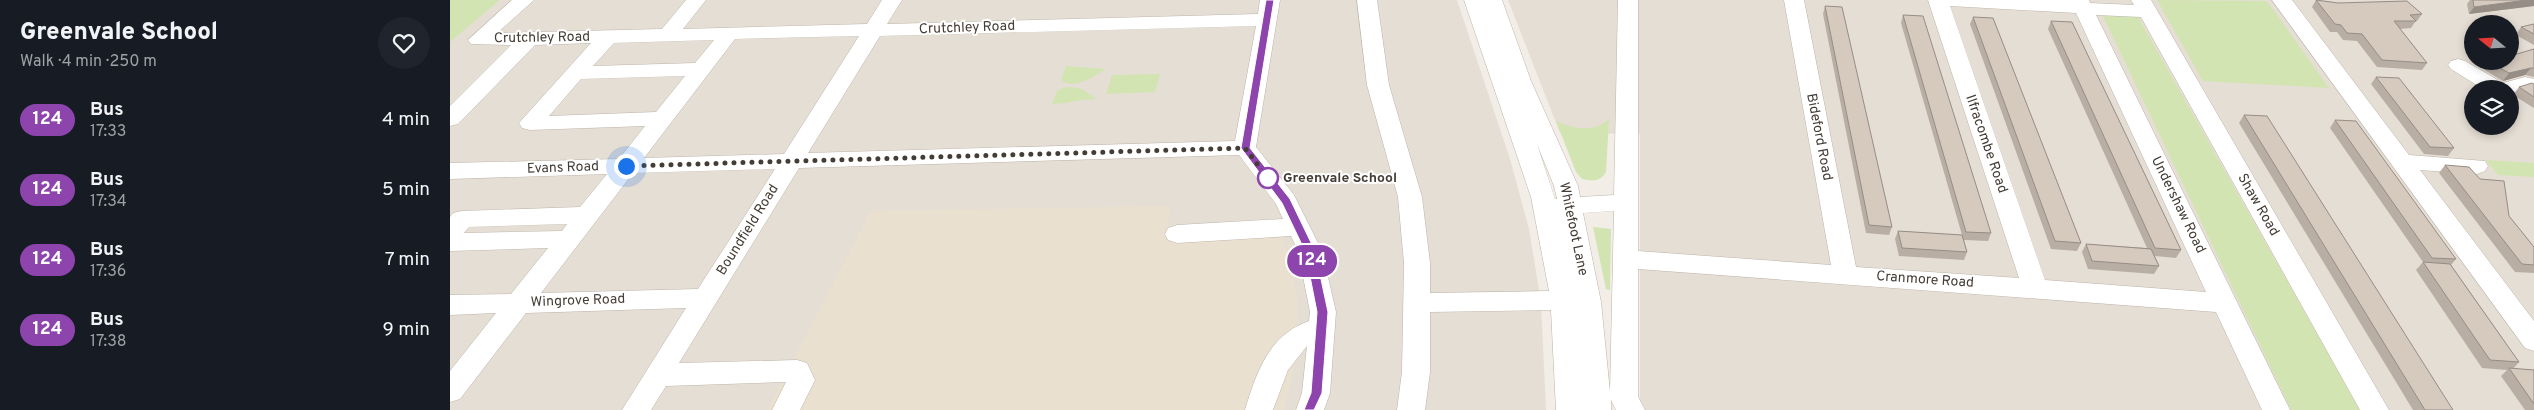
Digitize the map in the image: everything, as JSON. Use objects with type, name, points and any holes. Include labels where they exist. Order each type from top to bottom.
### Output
[{"type":"street","name":"Crutchley Road","points":[[524,0],[478,40],[872,31],[1269,10]]},
{"type":"street","points":[[667,36],[696,0]]},
{"type":"street","name":"Boundfield Road","points":[[636,410],[892,0]]},
{"type":"street","points":[[1367,0],[1378,85],[1410,197],[1417,263],[1416,372],[1411,410]]},
{"type":"street","name":"Whitefoot Lane","points":[[1474,0],[1534,168],[1558,206],[1588,302],[1595,367],[1596,410]]},
{"type":"street","name":"Whitefoot Lane","points":[[1492,0],[1521,82],[1566,186],[1558,206],[1560,273],[1570,366],[1570,410]]},
{"type":"street","points":[[1628,0],[1626,202],[1628,405]]},
{"type":"street","name":"Bideford Road","points":[[1794,0],[1845,274]]},
{"type":"street","name":"Ilfracombe Road","points":[[1938,0],[2035,289]]},
{"type":"street","points":[[1948,0],[2144,6]]},
{"type":"street","points":[[2282,0],[2402,162],[2529,328]]},
{"type":"street","name":"Undershaw Road","points":[[2081,4],[2276,410]]},
{"type":"street","name":"Shaw Road","points":[[2144,6],[2374,410]]},
{"type":"street","points":[[1269,10],[1245,148],[1286,202],[1310,251],[1323,312],[1316,393],[1310,410]]},
{"type":"street","points":[[450,391],[459,367],[520,303],[728,35]]},
{"type":"street","points":[[608,37],[530,123],[662,119]]},
{"type":"street","points":[[450,118],[530,39]]},
{"type":"street","points":[[2458,65],[2484,80]]},
{"type":"street","points":[[576,73],[700,69]]},
{"type":"street","points":[[2519,85],[2525,83],[2534,85]]},
{"type":"street","name":"Evans Road","points":[[450,171],[1245,148]]},
{"type":"street","points":[[2402,162],[2477,166]]},
{"type":"street","points":[[1558,206],[1626,202]]},
{"type":"street","points":[[450,232],[462,219],[589,214]]},
{"type":"street","points":[[1177,234],[1299,227]]},
{"type":"street","points":[[450,242],[570,239]]},
{"type":"street","name":"Cranmore Road","points":[[1626,259],[2225,303]]},
{"type":"street","name":"Wingrove Road","points":[[450,305],[705,298]]},
{"type":"street","points":[[1417,303],[1564,300]]},
{"type":"street","points":[[1259,410],[1268,379],[1280,359],[1297,339],[1322,327]]},
{"type":"street","points":[[657,375],[797,371],[801,380],[786,410]]},
{"type":"shaded area","points":[[450,0],[1457,0],[1510,159],[1529,229],[1541,302],[1546,410],[450,410]]},
{"type":"shaded area","points":[[1508,0],[2534,0],[2534,410],[1640,410],[1640,134],[1560,133]]},
{"type":"shaded area","points":[[1171,206],[1167,229],[1277,225],[1290,260],[1297,296],[1297,339],[1293,372],[1284,410],[767,410],[871,211]]},
{"type":"green space","points":[[450,0],[500,0],[450,42]]},
{"type":"green space","points":[[2157,0],[2265,1],[2270,5],[2329,88],[2203,81]]},
{"type":"green space","points":[[2103,16],[2138,17],[2360,410],[2291,410]]},
{"type":"green space","points":[[1066,66],[1106,69],[1084,81],[1072,84],[1061,80]]},
{"type":"green space","points":[[1160,74],[1155,92],[1106,94],[1112,75]]},
{"type":"green space","points":[[1066,87],[1080,88],[1097,99],[1052,104],[1057,91]]},
{"type":"green space","points":[[1609,119],[1606,172],[1601,178],[1596,180],[1582,179],[1576,172],[1556,121],[1577,128],[1590,128]]},
{"type":"green space","points":[[2486,160],[2534,163],[2534,177],[2498,175]]},
{"type":"green space","points":[[1593,227],[1611,229],[1610,290],[1606,289]]},
{"type":"building","points":[[2316,0],[2338,3],[2407,1],[2422,14],[2410,15],[2416,21],[2394,21],[2427,63],[2382,60],[2362,34],[2347,33],[2341,25],[2335,24]]},
{"type":"building","points":[[2473,0],[2527,0],[2474,7]]},
{"type":"building","points":[[1825,6],[1842,7],[1892,227],[1869,225]]},
{"type":"building","points":[[1903,15],[1923,16],[1991,233],[1966,232]]},
{"type":"building","points":[[1973,17],[1993,18],[2081,243],[2055,241]]},
{"type":"building","points":[[2051,21],[2072,22],[2181,250],[2155,248]]},
{"type":"building","points":[[2534,24],[2534,34],[2521,27]]},
{"type":"building","points":[[2534,49],[2534,68],[2509,73],[2504,70],[2519,70],[2519,53]]},
{"type":"building","points":[[2376,77],[2399,78],[2454,148],[2430,147]]},
{"type":"building","points":[[2534,84],[2534,97],[2519,87]]},
{"type":"building","points":[[2244,115],[2267,116],[2453,410],[2425,410]]},
{"type":"building","points":[[2335,120],[2356,121],[2456,259],[2432,258]]},
{"type":"building","points":[[2445,165],[2469,167],[2480,179],[2504,181],[2509,216],[2534,247],[2534,265],[2522,264]]},
{"type":"building","points":[[1898,231],[1962,235],[1967,252],[1902,248]]},
{"type":"building","points":[[2086,244],[2151,249],[2159,266],[2092,261]]},
{"type":"building","points":[[2423,262],[2450,264],[2519,362],[2490,360]]},
{"type":"building","points":[[2509,368],[2534,370],[2534,404]]},
{"type":"bus line","name":"124","points":[[1270,0],[1245,148],[1286,202],[1310,251],[1323,312],[1316,393],[1310,410]]},
{"type":"place","name":"Greenvale School","points":[[1268,178]]},
{"type":"route","points":[[626,166],[1245,148],[1268,178]]}]
